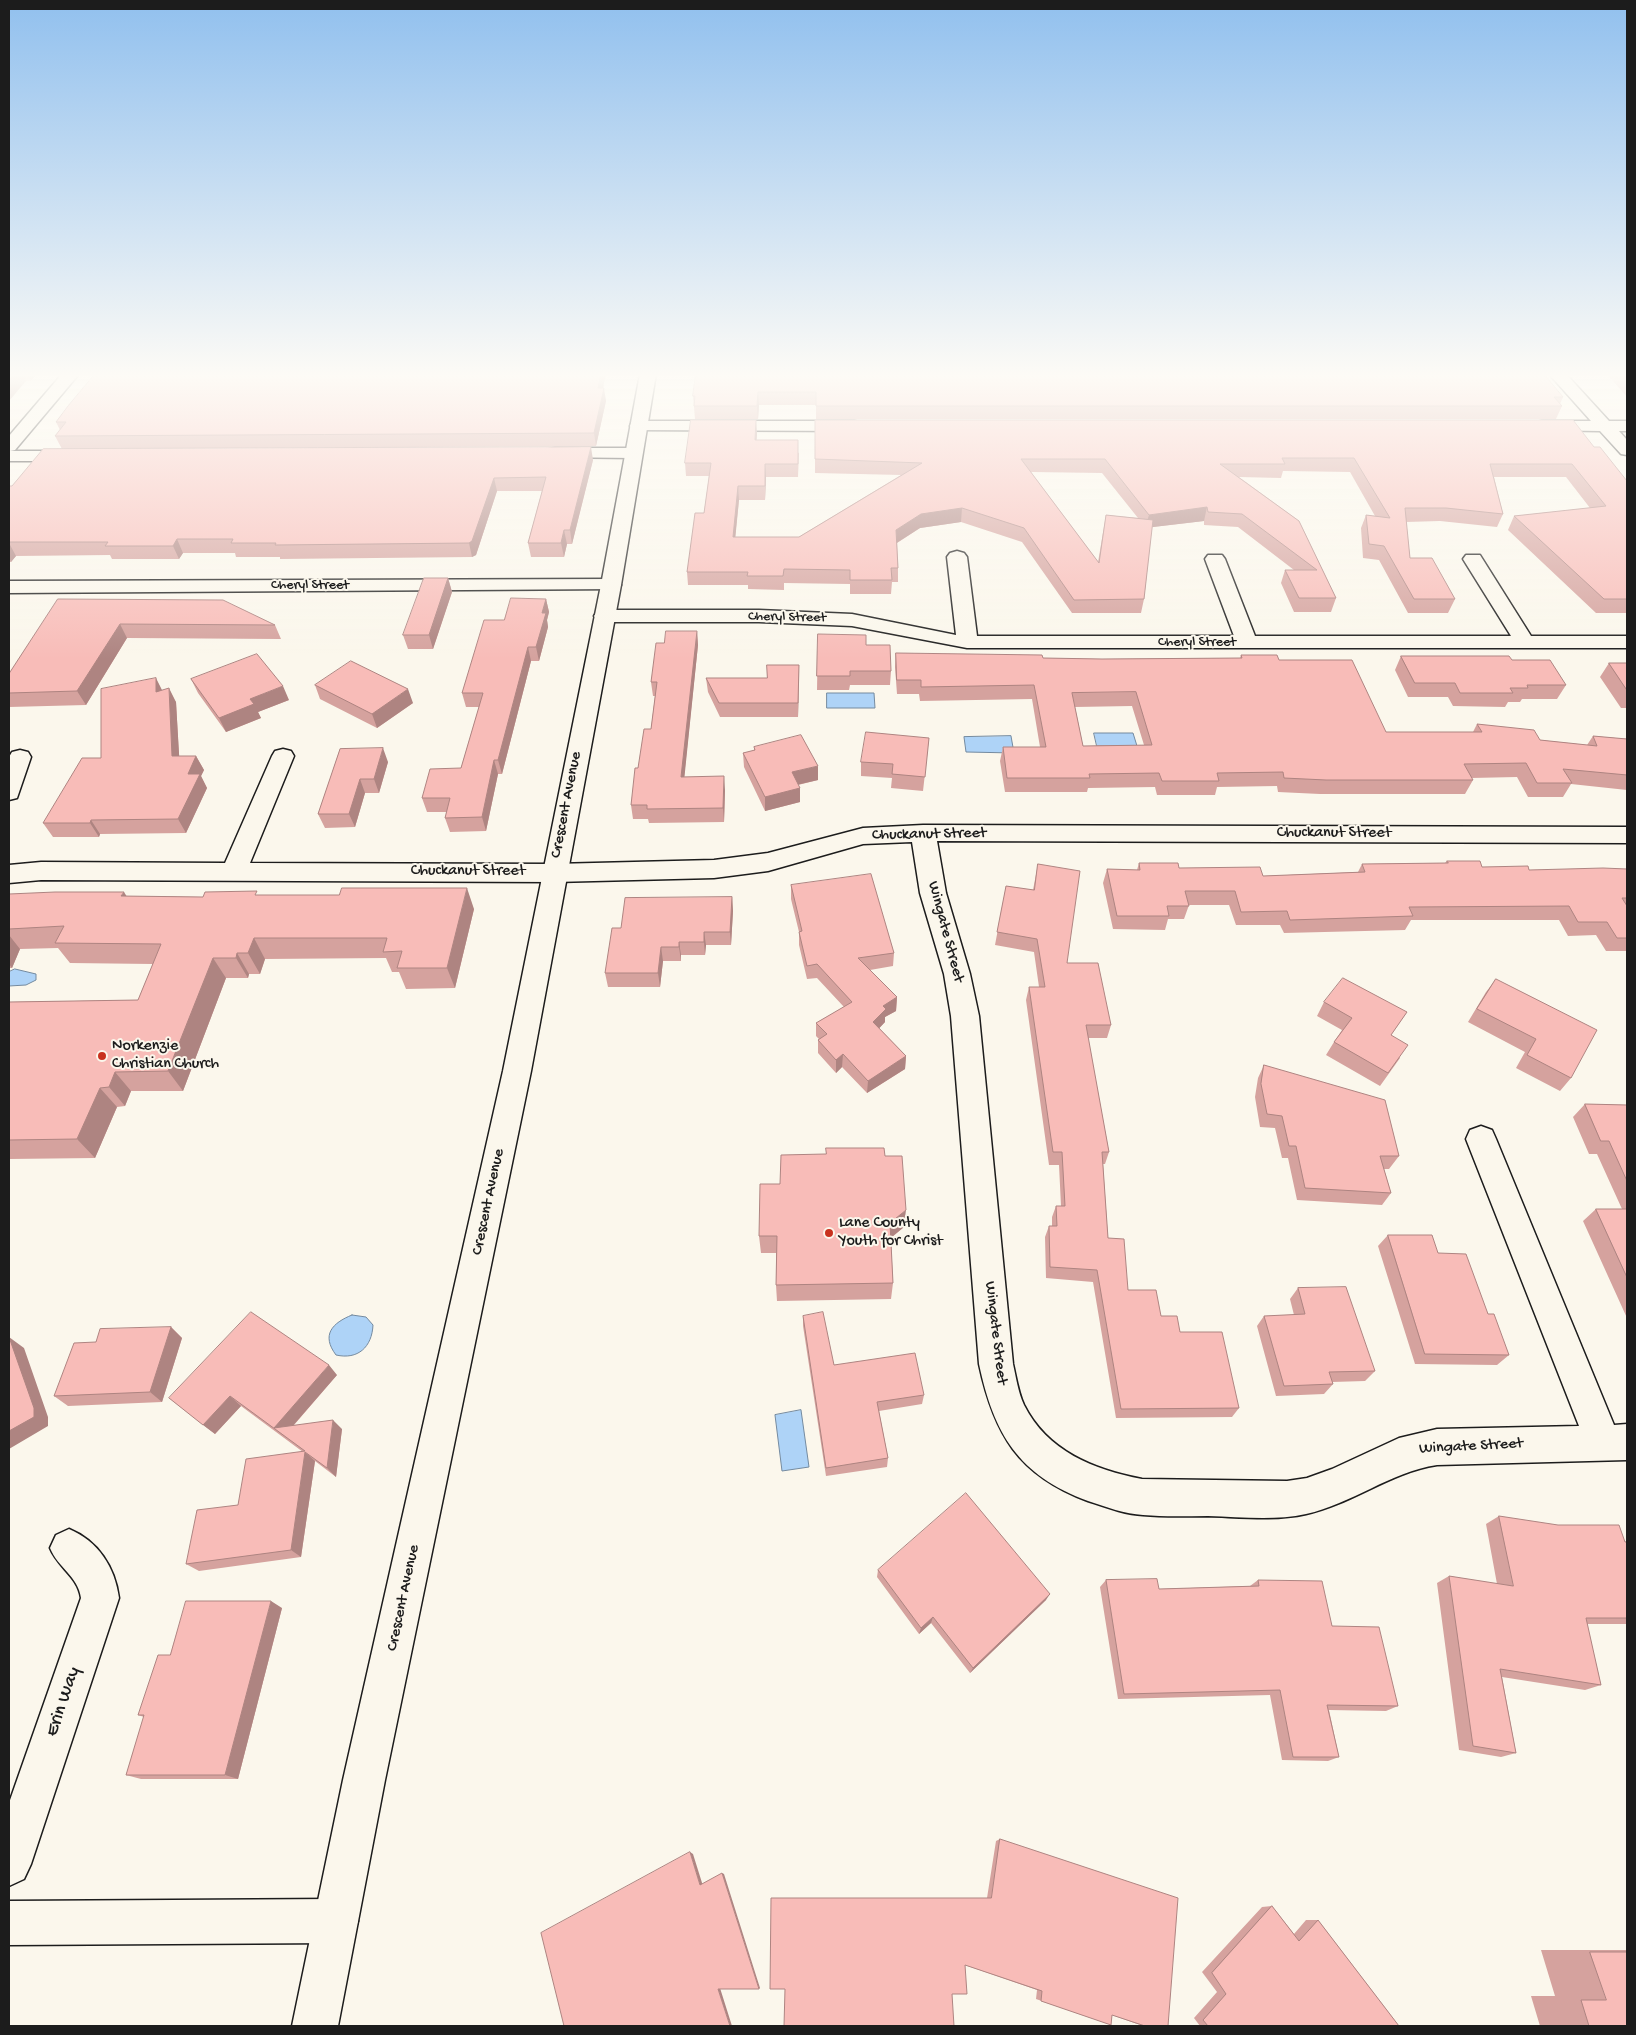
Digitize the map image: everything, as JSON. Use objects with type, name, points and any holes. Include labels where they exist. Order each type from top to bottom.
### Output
[{"type":"street","name":"Crescent Avenue","points":[[315,2026],[513,1090],[611,585],[630,469]]},
{"type":"street","points":[[957,557],[967,642]]},
{"type":"street","name":"Cheryl Street","points":[[1215,559],[1247,643]]},
{"type":"street","points":[[1474,559],[1525,642]]},
{"type":"street","name":"Cheryl Street","points":[[9,587],[611,585]]},
{"type":"street","name":"Cheryl Street","points":[[604,616],[825,618],[872,622],[935,640],[967,642],[1627,642]]},
{"type":"street","points":[[234,871],[283,756]]},
{"type":"street","points":[[9,792],[20,757]]},
{"type":"street","name":"Chuckanut Street","points":[[9,874],[41,871],[554,873],[734,868],[768,862],[862,836],[923,833],[1627,835]]},
{"type":"street","name":"Wingate Street","points":[[923,833],[933,893],[957,974],[965,1016],[996,1364],[1011,1416],[1027,1440],[1043,1457],[1065,1473],[1091,1486],[1119,1494],[1142,1497],[1288,1499],[1304,1498],[1321,1492],[1413,1450],[1437,1447],[1615,1442],[1481,1139]]},
{"type":"street","name":"Erin Way","points":[[9,1864],[100,1598],[99,1581],[92,1570],[69,1548]]},
{"type":"street","points":[[9,1922],[336,1921]]},
{"type":"water","points":[[827,693],[874,693],[875,708],[827,708]]},
{"type":"water","points":[[1094,733],[1133,733],[1137,746],[1097,746]]},
{"type":"water","points":[[1011,736],[1014,753],[966,752],[964,737]]},
{"type":"water","points":[[15,969],[36,974],[36,980],[26,985],[9,986],[9,972]]},
{"type":"water","points":[[352,1315],[366,1317],[373,1325],[370,1340],[357,1354],[351,1356],[336,1355],[329,1341],[331,1330],[339,1322]]},
{"type":"water","points":[[801,1410],[809,1467],[782,1471],[775,1415]]},
{"type":"building","points":[[26,469],[585,469],[570,530],[564,530],[561,543],[528,543],[546,477],[494,478],[472,541],[469,543],[275,545],[276,543],[231,543],[233,539],[177,539],[173,546],[105,546],[108,542],[9,542],[9,486],[12,486]]},
{"type":"building","points":[[710,469],[765,469],[765,486],[738,486],[733,537],[799,537],[912,469],[1028,469],[1099,563],[1106,515],[1153,520],[1144,599],[1074,600],[1024,528],[962,508],[921,514],[896,530],[898,568],[891,568],[892,580],[850,580],[850,570],[784,569],[783,576],[747,576],[748,572],[687,572],[695,513],[704,513]]},
{"type":"building","points":[[1113,469],[1227,469],[1299,521],[1336,598],[1299,598],[1285,570],[1317,570],[1242,514],[1208,512],[1207,507],[1149,515]]},
{"type":"building","points":[[1361,469],[1491,469],[1503,514],[1446,508],[1405,508],[1410,558],[1432,558],[1455,599],[1414,599],[1384,546],[1369,544],[1366,515],[1390,518]]},
{"type":"building","points":[[1576,469],[1617,469],[1627,481],[1627,599],[1604,599],[1514,516],[1606,506]]},
{"type":"building","points":[[424,578],[448,578],[429,635],[403,635]]},
{"type":"building","points":[[511,598],[546,599],[542,613],[546,613],[536,647],[528,647],[498,760],[494,760],[482,817],[445,818],[450,798],[422,798],[430,769],[461,768],[483,693],[462,693],[484,620],[504,620]]},
{"type":"building","points":[[58,599],[223,600],[275,625],[120,624],[77,691],[9,693],[9,674]]},
{"type":"building","points":[[666,631],[697,631],[681,777],[724,776],[723,808],[647,809],[647,805],[631,805],[635,768],[638,768],[644,729],[651,729],[657,682],[651,682],[656,643],[664,643]]},
{"type":"building","points":[[818,634],[866,635],[866,645],[890,645],[891,671],[850,671],[850,676],[817,676]]},
{"type":"building","points":[[896,653],[1042,655],[1043,658],[1102,659],[1242,658],[1241,655],[1277,655],[1279,660],[1352,660],[1386,732],[1482,732],[1477,724],[1534,730],[1540,740],[1597,746],[1593,736],[1627,739],[1627,775],[1563,769],[1572,783],[1537,783],[1526,763],[1464,764],[1473,780],[1326,780],[1284,778],[1283,772],[1217,773],[1219,781],[1162,781],[1159,773],[1089,774],[1090,778],[1007,778],[1003,747],[1046,747],[1034,685],[921,687],[921,680],[897,680]],"holes":[[[1136,692],[1152,745],[1083,746],[1072,693]]]},
{"type":"building","points":[[257,654],[283,686],[250,699],[254,704],[219,718],[191,679]]},
{"type":"building","points":[[1401,656],[1509,656],[1512,660],[1550,660],[1566,685],[1527,685],[1528,688],[1510,688],[1513,693],[1460,693],[1455,683],[1415,683]]},
{"type":"building","points":[[351,661],[408,689],[372,714],[315,685]]},
{"type":"building","points":[[1609,663],[1627,663],[1627,690]]},
{"type":"building","points":[[767,665],[799,665],[798,703],[719,703],[706,678],[767,678]]},
{"type":"building","points":[[156,678],[156,692],[169,688],[172,756],[196,756],[188,774],[200,774],[178,819],[91,820],[90,823],[43,823],[82,758],[101,758],[101,689]]},
{"type":"building","points":[[866,732],[929,738],[925,777],[892,774],[893,764],[861,762]]},
{"type":"building","points":[[801,735],[818,766],[792,772],[800,788],[765,797],[743,753],[755,750],[754,747]]},
{"type":"building","points":[[383,748],[374,779],[360,779],[349,814],[318,814],[340,749]]},
{"type":"building","points":[[1447,861],[1480,861],[1482,867],[1528,866],[1529,870],[1627,869],[1627,898],[1622,898],[1627,906],[1627,938],[1617,938],[1607,922],[1578,922],[1569,906],[1409,907],[1413,916],[1290,920],[1287,911],[1241,912],[1235,891],[1185,891],[1189,906],[1167,906],[1169,916],[1117,916],[1107,869],[1140,870],[1139,863],[1178,863],[1179,868],[1260,867],[1263,876],[1365,872],[1362,864],[1448,863]]},
{"type":"building","points":[[1038,864],[1080,871],[1067,963],[1098,963],[1111,1025],[1086,1025],[1109,1152],[1102,1152],[1108,1238],[1124,1239],[1128,1290],[1156,1290],[1161,1316],[1177,1316],[1180,1332],[1222,1332],[1239,1408],[1121,1409],[1097,1270],[1050,1267],[1049,1226],[1057,1226],[1056,1206],[1065,1206],[1062,1152],[1053,1152],[1029,987],[1045,987],[1037,939],[997,932],[1006,886],[1034,890]]},
{"type":"building","points":[[871,874],[894,953],[858,958],[897,997],[883,1006],[886,1009],[873,1022],[906,1056],[868,1081],[843,1054],[836,1060],[818,1040],[827,1034],[816,1023],[852,1002],[817,964],[807,966],[799,932],[802,931],[791,885]]},
{"type":"building","points":[[342,888],[467,888],[447,968],[397,968],[402,951],[383,952],[387,938],[254,938],[248,953],[237,953],[236,958],[213,958],[168,1071],[115,1072],[109,1087],[100,1088],[77,1139],[9,1140],[9,1002],[138,1000],[161,944],[55,943],[64,926],[9,929],[9,894],[124,892],[121,896],[203,897],[205,892],[257,891],[255,895],[339,895]]},
{"type":"building","points":[[732,897],[730,932],[704,932],[704,942],[679,942],[679,947],[661,947],[658,973],[605,973],[612,928],[621,928],[625,898]]},
{"type":"building","points":[[1343,978],[1407,1012],[1391,1035],[1408,1045],[1388,1073],[1334,1042],[1352,1018],[1324,1002]]},
{"type":"building","points":[[1496,979],[1597,1030],[1571,1078],[1527,1055],[1536,1039],[1477,1009]]},
{"type":"building","points":[[1264,1065],[1385,1100],[1399,1156],[1380,1156],[1391,1193],[1305,1188],[1296,1146],[1289,1146],[1282,1116],[1267,1114],[1261,1084]]},
{"type":"building","points":[[1585,1104],[1627,1105],[1627,1181],[1609,1141],[1601,1141]]},
{"type":"building","name":"Lane County Youth for Christ","points":[[826,1148],[884,1148],[885,1156],[902,1156],[906,1210],[890,1223],[893,1283],[776,1285],[777,1236],[759,1236],[760,1184],[780,1184],[781,1155],[826,1154]]},
{"type":"building","points":[[1596,1209],[1627,1209],[1627,1277]]},
{"type":"building","points":[[1388,1235],[1432,1235],[1438,1253],[1466,1254],[1488,1314],[1494,1314],[1509,1355],[1425,1354]]},
{"type":"building","points":[[1346,1287],[1375,1371],[1329,1372],[1333,1384],[1284,1386],[1264,1316],[1305,1314],[1298,1288]]},
{"type":"building","points":[[251,1312],[329,1365],[274,1428],[333,1420],[327,1468],[305,1452],[291,1550],[186,1564],[197,1510],[238,1505],[246,1459],[305,1451],[230,1396],[203,1425],[169,1398]]},
{"type":"building","points":[[823,1312],[834,1365],[915,1353],[924,1395],[877,1402],[888,1458],[826,1468],[803,1316]]},
{"type":"building","points":[[171,1327],[150,1392],[54,1396],[74,1343],[96,1342],[100,1329]]},
{"type":"building","points":[[9,1337],[34,1408],[34,1417],[9,1431]]},
{"type":"building","points":[[966,1493],[1050,1594],[973,1668],[933,1617],[921,1628],[878,1570]]},
{"type":"building","points":[[1499,1516],[1558,1525],[1619,1525],[1625,1542],[1627,1542],[1627,1618],[1586,1618],[1601,1685],[1500,1669],[1516,1753],[1473,1746],[1449,1576],[1513,1586]]},
{"type":"building","points":[[1157,1579],[1159,1589],[1259,1586],[1258,1580],[1322,1581],[1332,1626],[1379,1627],[1398,1706],[1327,1705],[1339,1757],[1293,1757],[1280,1690],[1124,1694],[1106,1580]]},
{"type":"building","points":[[186,1601],[271,1601],[225,1775],[126,1775],[144,1715],[138,1715],[158,1655],[170,1655]]},
{"type":"building","points":[[1000,1839],[1178,1898],[1168,2026],[1145,2026],[1112,2015],[1111,2025],[1041,2001],[1042,1991],[965,1965],[967,1994],[952,1994],[954,2026],[784,2026],[785,1989],[770,1989],[771,1898],[991,1898]]},
{"type":"building","points":[[690,1852],[700,1885],[722,1873],[759,1989],[718,1989],[730,2026],[564,2026],[541,1933]]},
{"type":"building","points":[[1272,1906],[1299,1941],[1318,1920],[1399,2026],[1208,2026],[1203,2020],[1226,1994],[1212,1973]]},
{"type":"building","points":[[1590,1952],[1627,1952],[1627,2026],[1589,2026],[1581,2000],[1606,2000]]},
{"type":"place","name":"Norkenzie Christian Church","points":[[102,1056]]},
{"type":"place","name":"Lane County Youth for Christ","points":[[829,1233]]}]
